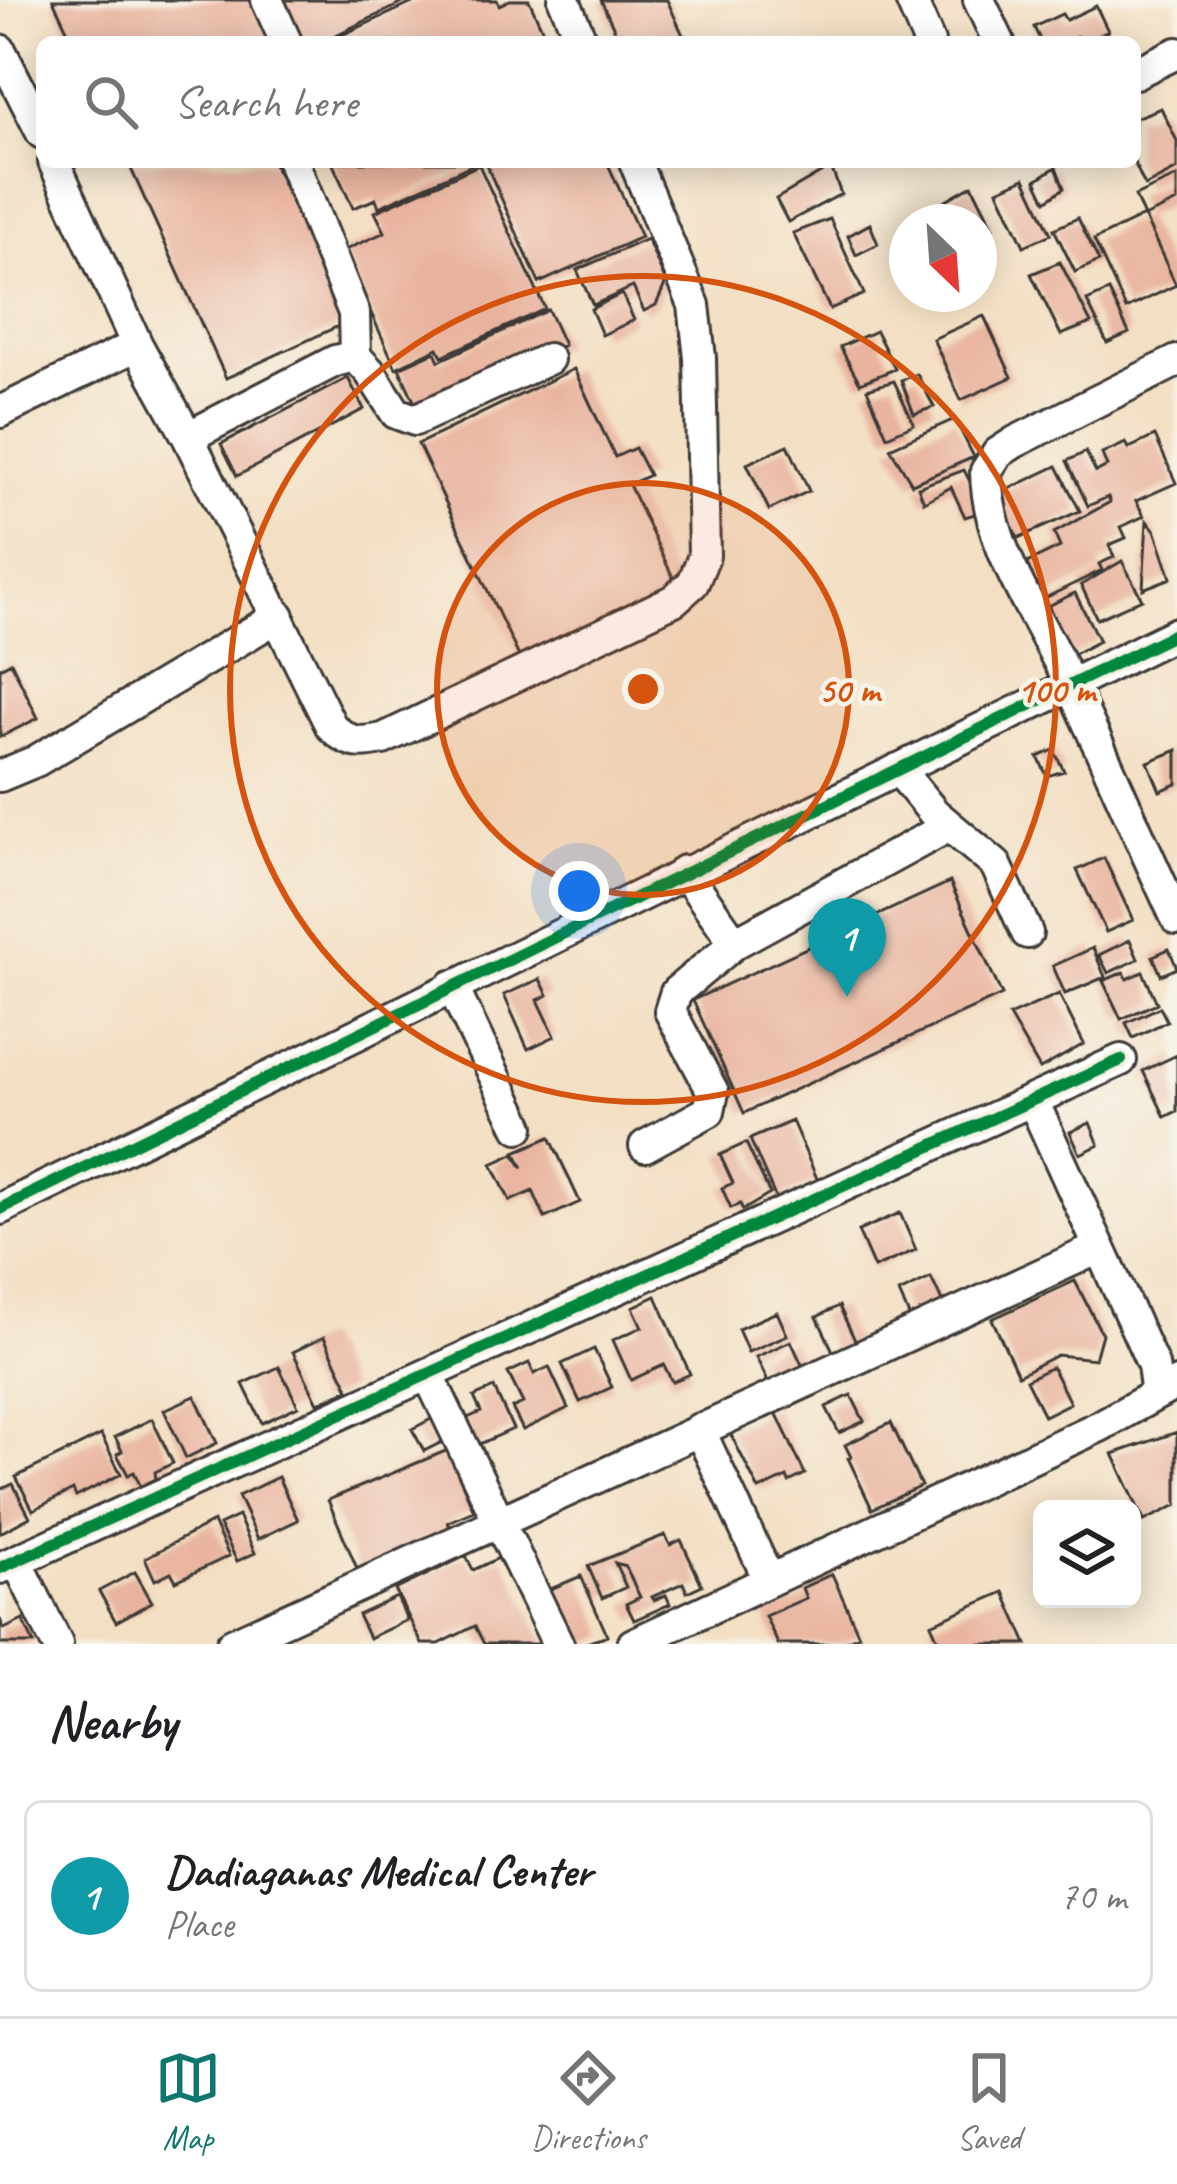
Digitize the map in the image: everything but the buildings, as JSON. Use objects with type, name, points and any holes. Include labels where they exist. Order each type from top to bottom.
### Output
[{"type":"street","points":[[267,0],[283,36]]},
{"type":"street","points":[[563,0],[579,36]]},
{"type":"street","points":[[910,0],[926,36]]},
{"type":"street","points":[[979,0],[996,36]]},
{"type":"street","points":[[0,50],[36,121]]},
{"type":"street","points":[[1141,70],[1177,53]]},
{"type":"street","points":[[57,168],[137,346],[188,437],[332,726],[346,741],[360,744],[383,740],[625,626],[674,600],[693,584],[704,556],[700,358],[694,304],[637,168]]},
{"type":"street","points":[[295,168],[354,313],[356,356],[396,413],[415,420],[548,359]]},
{"type":"street","points":[[0,412],[137,346]]},
{"type":"street","points":[[188,437],[335,361],[356,356]]},
{"type":"street","points":[[1177,361],[1015,442],[998,453],[986,471],[994,522],[1009,565],[1070,683],[1177,919]]},
{"type":"street","points":[[0,776],[36,761],[279,616]]},
{"type":"street","points":[[0,1209],[1177,633]]},
{"type":"street","points":[[898,769],[950,826],[996,865],[1028,933]]},
{"type":"street","points":[[645,1146],[709,1112],[713,1092],[670,1010],[676,992],[735,943],[950,826]]},
{"type":"street","points":[[684,871],[735,943]]},
{"type":"street","points":[[452,986],[519,1127]]},
{"type":"street","points":[[57,1644],[8,1564],[1121,1060]]},
{"type":"street","points":[[1033,1101],[1153,1365],[1156,1388],[1164,1390]]},
{"type":"street","points":[[232,1644],[1099,1248]]},
{"type":"street","points":[[428,1374],[558,1644]]},
{"type":"street","points":[[634,1644],[1100,1426],[1164,1390]]},
{"type":"street","points":[[699,1429],[769,1580]]},
{"type":"cycle path","points":[[0,1209],[1177,633]]},
{"type":"cycle path","points":[[0,1568],[1121,1060]]},
{"type":"place","name":"Dadiaganas Medical Center","points":[[847,997]]}]
